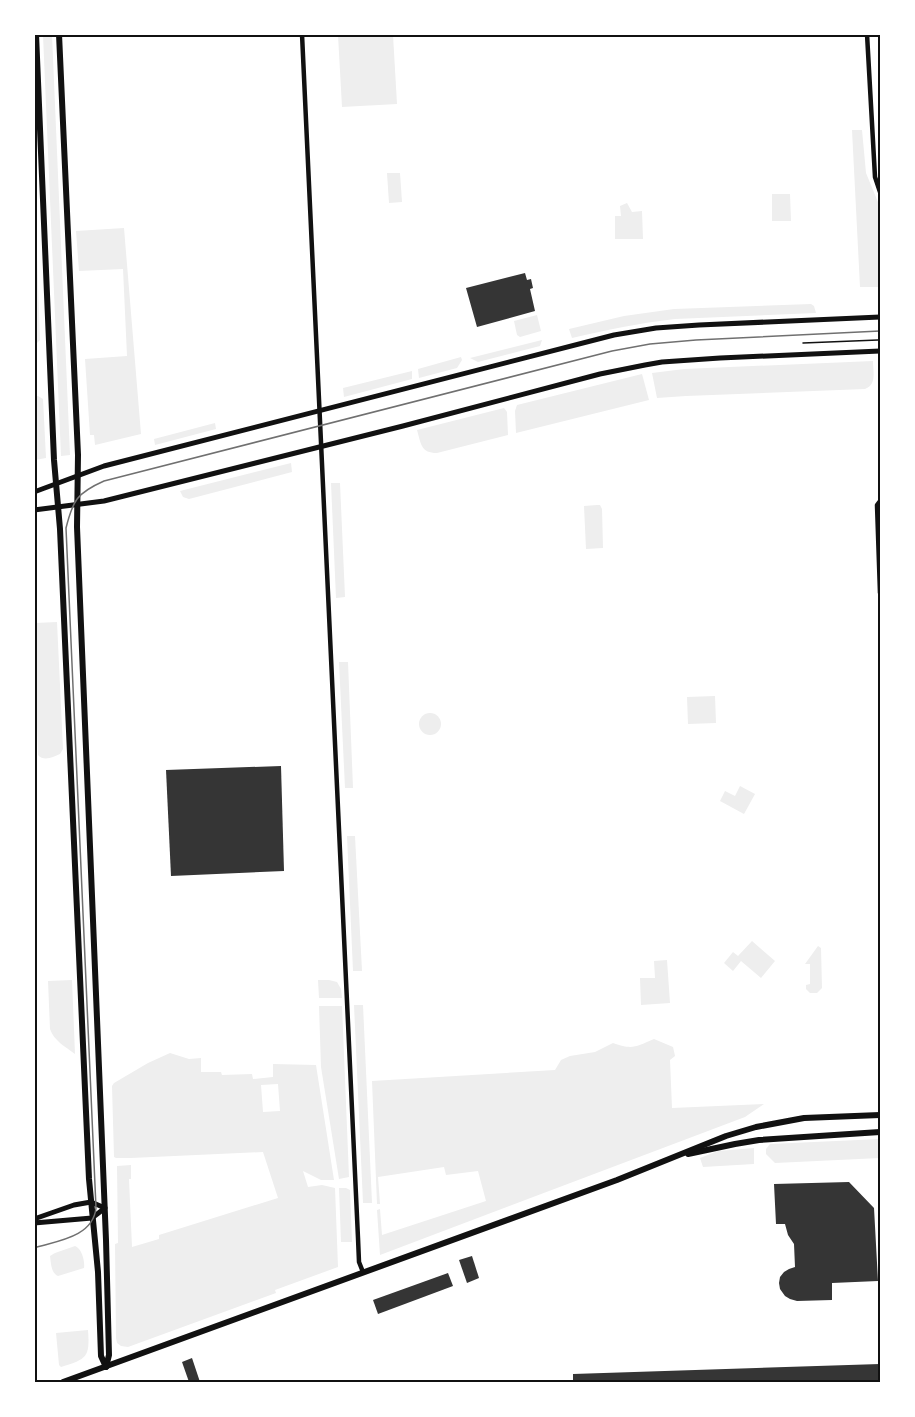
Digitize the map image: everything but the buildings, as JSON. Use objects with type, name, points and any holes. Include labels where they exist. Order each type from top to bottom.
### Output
[{"type":"main road","points":[[36,34],[54,460],[91,1202],[98,1272],[102,1356],[106,1367]]},
{"type":"main road","points":[[59,34],[76,421],[77,505],[105,1208],[109,1355],[106,1367]]},
{"type":"main road","points":[[63,1383],[756,1127],[804,1118],[880,1114]]},
{"type":"main road","points":[[682,1155],[759,1140],[880,1132]]},
{"type":"street","points":[[302,34],[358,1245],[359,1262],[363,1272]]},
{"type":"street","points":[[867,34],[875,177],[880,192]]},
{"type":"street","points":[[34,492],[104,466],[614,335],[656,328],[880,317]]},
{"type":"street","points":[[34,510],[104,501],[600,374],[654,363],[880,351]]},
{"type":"street","points":[[880,501],[877,505],[880,593]]},
{"type":"street","points":[[91,1202],[105,1208],[92,1218],[34,1221],[74,1205],[91,1202]]},
{"type":"path","points":[[803,343],[878,340]]},
{"type":"shaded area","points":[[43,35],[52,35],[70,455],[61,456]]},
{"type":"shaded area","points":[[338,35],[393,35],[397,104],[342,107]]},
{"type":"shaded area","points":[[852,130],[862,130],[866,173],[880,207],[880,287],[860,287]]},
{"type":"shaded area","points":[[387,173],[400,173],[402,202],[389,203]]},
{"type":"shaded area","points":[[772,194],[790,194],[791,221],[772,221]]},
{"type":"shaded area","points":[[35,198],[40,340],[34,345]]},
{"type":"shaded area","points":[[627,203],[632,212],[642,211],[643,239],[615,239],[615,216],[621,216],[620,206]]},
{"type":"shaded area","points":[[124,228],[141,434],[95,445],[94,435],[90,435],[85,359],[127,356],[123,269],[79,271],[76,231]]},
{"type":"shaded area","points":[[811,304],[816,313],[675,319],[572,338],[569,329],[624,316],[674,309]]},
{"type":"shaded area","points":[[537,315],[541,331],[520,337],[517,335],[514,321]]},
{"type":"shaded area","points":[[542,340],[540,346],[478,362],[470,358]]},
{"type":"shaded area","points":[[461,357],[462,360],[457,368],[419,378],[418,369]]},
{"type":"shaded area","points":[[873,361],[873,381],[865,389],[657,398],[652,373],[684,369]]},
{"type":"shaded area","points":[[412,371],[412,379],[344,397],[343,388]]},
{"type":"shaded area","points":[[642,374],[649,400],[516,433],[517,405]]},
{"type":"shaded area","points":[[35,397],[43,399],[46,458],[35,460]]},
{"type":"shaded area","points":[[504,408],[507,412],[508,435],[437,453],[428,451],[421,443],[417,430]]},
{"type":"shaded area","points":[[215,423],[216,429],[155,445],[154,439]]},
{"type":"shaded area","points":[[291,463],[292,472],[189,499],[183,497],[180,491]]},
{"type":"shaded area","points":[[331,483],[340,483],[345,597],[336,598]]},
{"type":"shaded area","points":[[600,505],[603,548],[586,549],[584,506]]},
{"type":"shaded area","points":[[57,622],[63,749],[60,754],[46,759],[38,755],[35,623]]},
{"type":"shaded area","points":[[339,662],[348,662],[353,788],[345,788]]},
{"type":"shaded area","points":[[715,696],[716,723],[688,724],[687,697]]},
{"type":"shaded area","points":[[430,713],[438,716],[441,724],[438,732],[430,735],[422,732],[419,724],[422,716]]},
{"type":"shaded area","points":[[740,786],[755,794],[744,814],[720,801],[725,791],[735,796]]},
{"type":"shaded area","points":[[347,836],[355,836],[362,971],[353,971]]},
{"type":"shaded area","points":[[752,941],[775,961],[761,978],[741,961],[733,971],[724,963],[733,952],[738,956]]},
{"type":"shaded area","points":[[818,946],[821,948],[822,988],[817,993],[810,993],[806,985],[810,984],[810,964],[805,964]]},
{"type":"shaded area","points":[[667,960],[670,1003],[641,1005],[640,978],[655,978],[654,961]]},
{"type":"shaded area","points":[[72,980],[75,1054],[57,1040],[50,1029],[48,981]]},
{"type":"shaded area","points":[[318,980],[337,982],[342,998],[319,998]]},
{"type":"shaded area","points":[[354,1005],[363,1005],[372,1203],[363,1203]]},
{"type":"shaded area","points":[[319,1006],[342,1006],[349,1177],[339,1179],[321,1067]]},
{"type":"shaded area","points":[[654,1039],[673,1047],[675,1056],[670,1060],[672,1108],[764,1104],[745,1117],[380,1255],[377,1210],[380,1209],[382,1235],[486,1201],[478,1171],[446,1175],[444,1167],[378,1177],[380,1204],[377,1204],[372,1081],[555,1070],[561,1060],[570,1056],[595,1052],[613,1043],[634,1047]]},
{"type":"shaded area","points":[[170,1053],[189,1059],[201,1058],[201,1072],[221,1072],[222,1075],[252,1074],[253,1079],[273,1077],[273,1064],[316,1065],[334,1180],[321,1180],[303,1171],[308,1187],[322,1185],[335,1188],[338,1267],[275,1290],[276,1293],[128,1347],[117,1343],[116,1338],[117,1166],[131,1165],[131,1179],[129,1179],[132,1247],[159,1239],[159,1235],[278,1198],[263,1152],[114,1157],[112,1086],[148,1063]],"holes":[[[278,1084],[280,1111],[263,1112],[261,1085]]]},
{"type":"shaded area","points":[[880,1139],[880,1158],[775,1163],[766,1154],[766,1149],[770,1144]]},
{"type":"shaded area","points":[[754,1148],[754,1164],[703,1167],[700,1158],[718,1151]]},
{"type":"shaded area","points":[[339,1188],[350,1190],[352,1242],[341,1242]]},
{"type":"shaded area","points":[[75,1246],[80,1250],[84,1268],[56,1275],[50,1256]]},
{"type":"shaded area","points":[[88,1330],[88,1346],[85,1356],[61,1367],[56,1333]]},
{"type":"tram line","points":[[34,1248],[81,1232],[88,1226],[96,1208],[66,528],[78,498],[88,489],[104,481],[612,351],[650,344],[696,340],[880,331]]}]
